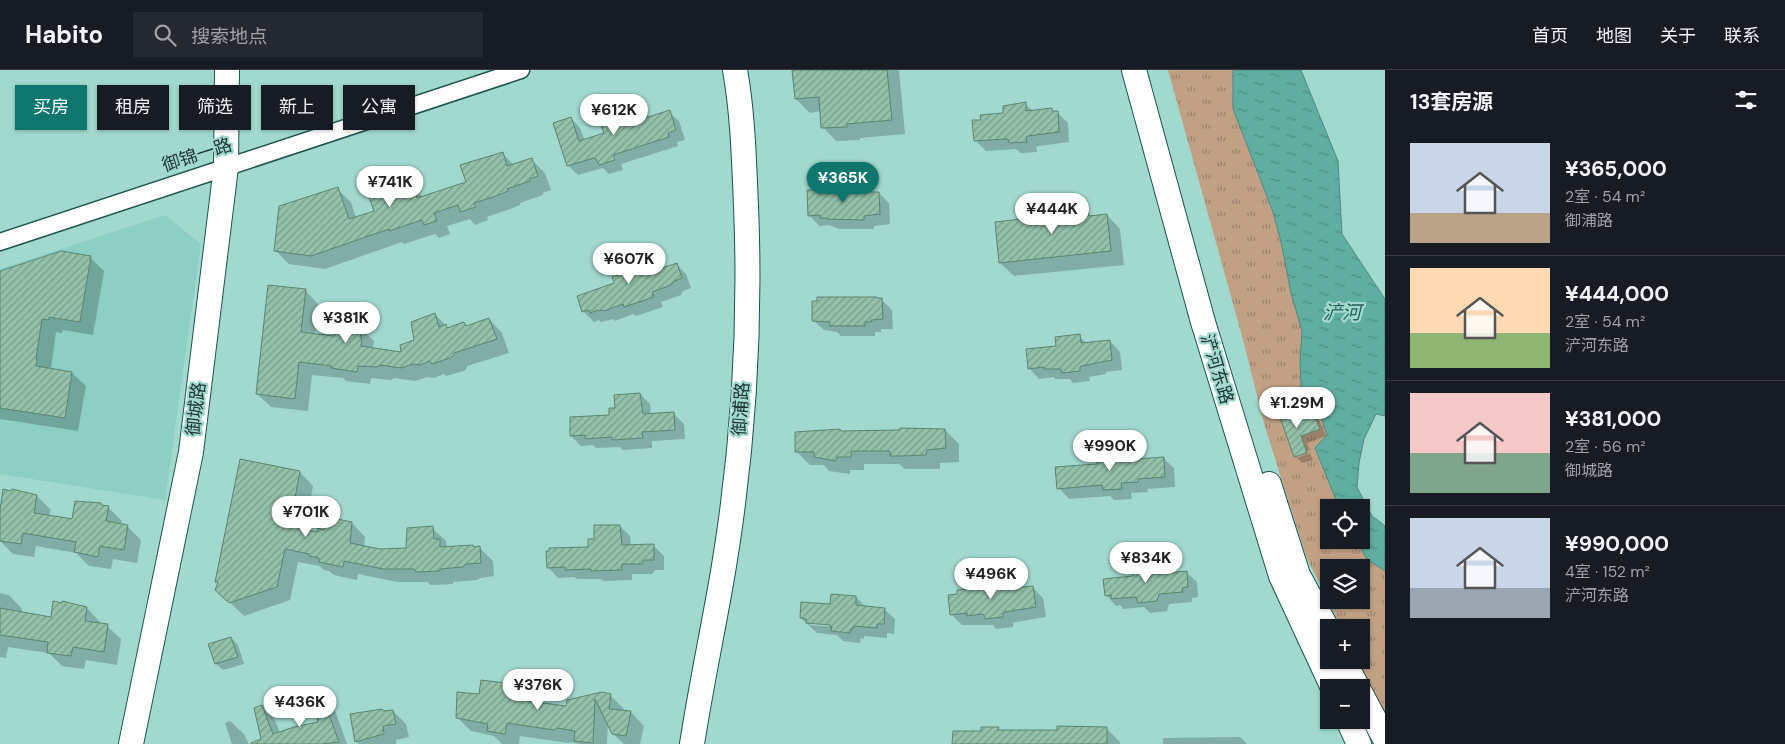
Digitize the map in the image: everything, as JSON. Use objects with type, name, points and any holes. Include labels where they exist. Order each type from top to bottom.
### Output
[{"type":"street","name":"御城路","points":[[131,744],[191,452],[226,167],[227,70]]},
{"type":"street","name":"御锦一路","points":[[0,242],[521,70]]},
{"type":"street","name":"御浦路","points":[[692,744],[700,691],[723,573],[735,490],[742,409],[748,264],[744,154],[735,70]]},
{"type":"street","name":"浐河东路","points":[[1134,70],[1203,322],[1281,576],[1329,679]]},
{"type":"street","name":"浐河东路","points":[[1149,70],[1219,326],[1298,575],[1322,619]]},
{"type":"street","points":[[1370,711],[1385,739]]},
{"type":"street","points":[[1352,729],[1359,744]]},
{"type":"shaded area","points":[[165,215],[201,244],[165,500],[0,474],[0,269]]},
{"type":"green space","points":[[1168,70],[1233,70],[1233,109],[1273,212],[1291,293],[1302,331],[1301,385],[1293,401],[1317,407],[1328,435],[1315,449],[1336,499],[1320,499],[1320,549],[1361,549],[1367,559],[1320,559],[1320,584],[1306,556],[1265,427],[1242,336]]},
{"type":"green space","points":[[1370,561],[1385,571],[1385,717],[1370,688],[1370,679],[1366,679],[1361,669],[1370,669],[1370,619],[1337,619],[1332,609],[1370,609]]},
{"type":"water","name":"浐河","points":[[1233,70],[1301,70],[1338,161],[1342,234],[1385,299],[1385,416],[1376,414],[1364,439],[1357,487],[1363,499],[1336,499],[1315,448],[1327,435],[1318,407],[1297,413],[1293,401],[1301,385],[1302,331],[1291,293],[1273,212],[1233,109]]},
{"type":"water","name":"浐河","points":[[1370,512],[1385,526],[1385,571],[1370,561],[1370,559],[1367,559],[1361,549],[1370,549]]},
{"type":"building","points":[[792,70],[887,70],[892,120],[847,124],[847,127],[821,128],[819,97],[795,99]]},
{"type":"building","points":[[1026,102],[1026,111],[1052,108],[1052,111],[1058,111],[1059,132],[1028,136],[1026,137],[1027,142],[1009,143],[1008,139],[974,141],[972,120],[981,120],[980,115],[1003,113],[1003,106]]},
{"type":"building","points":[[641,106],[645,118],[670,110],[676,130],[668,133],[669,137],[613,155],[615,160],[599,165],[594,158],[567,166],[553,123],[571,117],[579,141],[604,133],[599,120]]},
{"type":"building","points":[[503,152],[507,166],[532,158],[538,176],[530,179],[530,181],[507,189],[508,191],[474,203],[476,207],[460,212],[458,205],[434,213],[437,221],[424,225],[422,220],[389,231],[389,229],[311,256],[274,251],[279,206],[338,187],[349,219],[374,211],[369,197],[412,183],[417,198],[466,182],[460,165]]},
{"type":"building","points":[[807,190],[870,190],[870,192],[879,192],[880,214],[864,216],[864,220],[827,219],[820,218],[820,215],[808,216]]},
{"type":"building","points":[[1054,201],[1056,215],[1088,211],[1089,216],[1107,214],[1111,251],[999,263],[995,222],[1030,218],[1029,204]]},
{"type":"building","points":[[61,251],[91,256],[80,322],[49,317],[49,320],[42,319],[36,366],[72,372],[65,418],[0,408],[0,271]]},
{"type":"building","points":[[639,253],[647,273],[677,263],[682,278],[671,285],[652,292],[654,297],[624,307],[623,304],[604,311],[598,310],[590,313],[589,310],[582,312],[577,296],[614,283],[612,277],[618,275],[614,262]]},
{"type":"building","points":[[268,285],[306,289],[301,332],[334,336],[335,324],[362,327],[361,346],[401,352],[400,345],[414,340],[411,322],[435,313],[439,327],[446,324],[447,328],[464,322],[466,326],[489,318],[497,339],[454,353],[450,358],[432,364],[430,361],[420,365],[413,364],[401,368],[380,365],[377,367],[358,366],[357,372],[331,368],[332,366],[299,362],[295,399],[256,394]]},
{"type":"building","points":[[817,297],[882,298],[883,319],[865,322],[865,326],[830,326],[830,322],[812,321],[812,301],[817,301]]},
{"type":"building","points":[[1080,334],[1081,343],[1110,340],[1112,360],[1082,366],[1080,371],[1062,373],[1061,369],[1044,369],[1044,367],[1028,369],[1026,349],[1056,346],[1055,337]]},
{"type":"building","points":[[640,393],[643,414],[674,412],[675,430],[642,432],[643,438],[612,440],[612,437],[585,439],[585,435],[570,436],[570,417],[609,415],[609,408],[615,408],[614,395]]},
{"type":"building","points":[[1289,405],[1295,421],[1314,414],[1320,429],[1301,436],[1307,453],[1294,457],[1277,409]]},
{"type":"building","points":[[900,428],[945,429],[946,448],[927,450],[926,455],[902,456],[890,456],[890,451],[851,451],[851,457],[837,457],[836,461],[814,457],[814,452],[795,452],[795,432],[840,429],[841,431],[899,430]]},
{"type":"building","points":[[1121,452],[1122,460],[1164,457],[1165,477],[1138,479],[1138,482],[1121,483],[1122,489],[1103,490],[1102,485],[1057,489],[1055,467],[1097,464],[1096,454]]},
{"type":"building","points":[[240,459],[300,471],[290,526],[317,532],[318,528],[324,530],[327,517],[352,522],[350,543],[380,549],[406,548],[407,528],[433,526],[434,539],[440,539],[440,547],[480,546],[481,563],[440,569],[440,571],[416,572],[414,569],[383,569],[344,561],[343,567],[319,562],[319,558],[309,556],[309,554],[285,549],[277,587],[229,603],[215,590],[218,582],[215,582]]},
{"type":"building","points":[[3,489],[11,491],[12,489],[37,495],[34,513],[72,519],[75,501],[101,503],[101,505],[109,506],[106,521],[128,525],[124,550],[100,546],[98,557],[74,552],[76,542],[23,533],[21,544],[0,541],[0,510]]},
{"type":"building","points":[[594,525],[620,525],[622,545],[654,544],[654,560],[644,560],[642,564],[622,564],[622,570],[591,571],[591,569],[565,570],[565,567],[547,568],[546,551],[549,551],[549,548],[588,547],[588,539],[594,539]]},
{"type":"building","points":[[1157,565],[1158,574],[1187,571],[1188,587],[1182,588],[1183,592],[1159,594],[1157,601],[1138,603],[1136,597],[1112,599],[1111,595],[1105,596],[1103,579],[1133,576],[1132,567]]},
{"type":"building","points":[[1003,581],[1004,589],[1033,586],[1036,607],[1005,612],[1003,617],[985,619],[982,614],[967,616],[967,613],[950,615],[948,595],[957,594],[957,590],[979,588],[979,583]]},
{"type":"building","points":[[831,594],[856,596],[856,605],[885,608],[884,624],[877,624],[877,628],[854,626],[850,633],[831,631],[832,627],[830,625],[806,623],[806,619],[800,618],[801,602],[830,604]]},
{"type":"building","points":[[53,601],[62,603],[62,601],[87,607],[85,621],[108,624],[104,652],[73,647],[71,656],[47,653],[48,642],[0,635],[0,608],[51,617]]},
{"type":"building","points":[[231,637],[238,657],[215,664],[208,644]]},
{"type":"building","points":[[481,680],[523,685],[521,700],[566,706],[567,700],[602,692],[611,694],[609,709],[631,711],[626,736],[612,734],[595,699],[593,743],[574,741],[575,731],[507,723],[505,734],[487,731],[488,724],[456,718],[457,692],[479,694]]},
{"type":"building","points":[[320,690],[339,742],[322,744],[251,744],[261,739],[254,708],[262,705],[273,734],[318,722],[312,692]]},
{"type":"building","points":[[382,709],[383,711],[393,710],[396,724],[383,726],[384,734],[355,742],[350,714]]},
{"type":"building","points":[[1057,726],[1107,727],[1107,744],[952,744],[953,731],[981,731],[981,727],[999,727],[998,730],[1057,730]]}]
